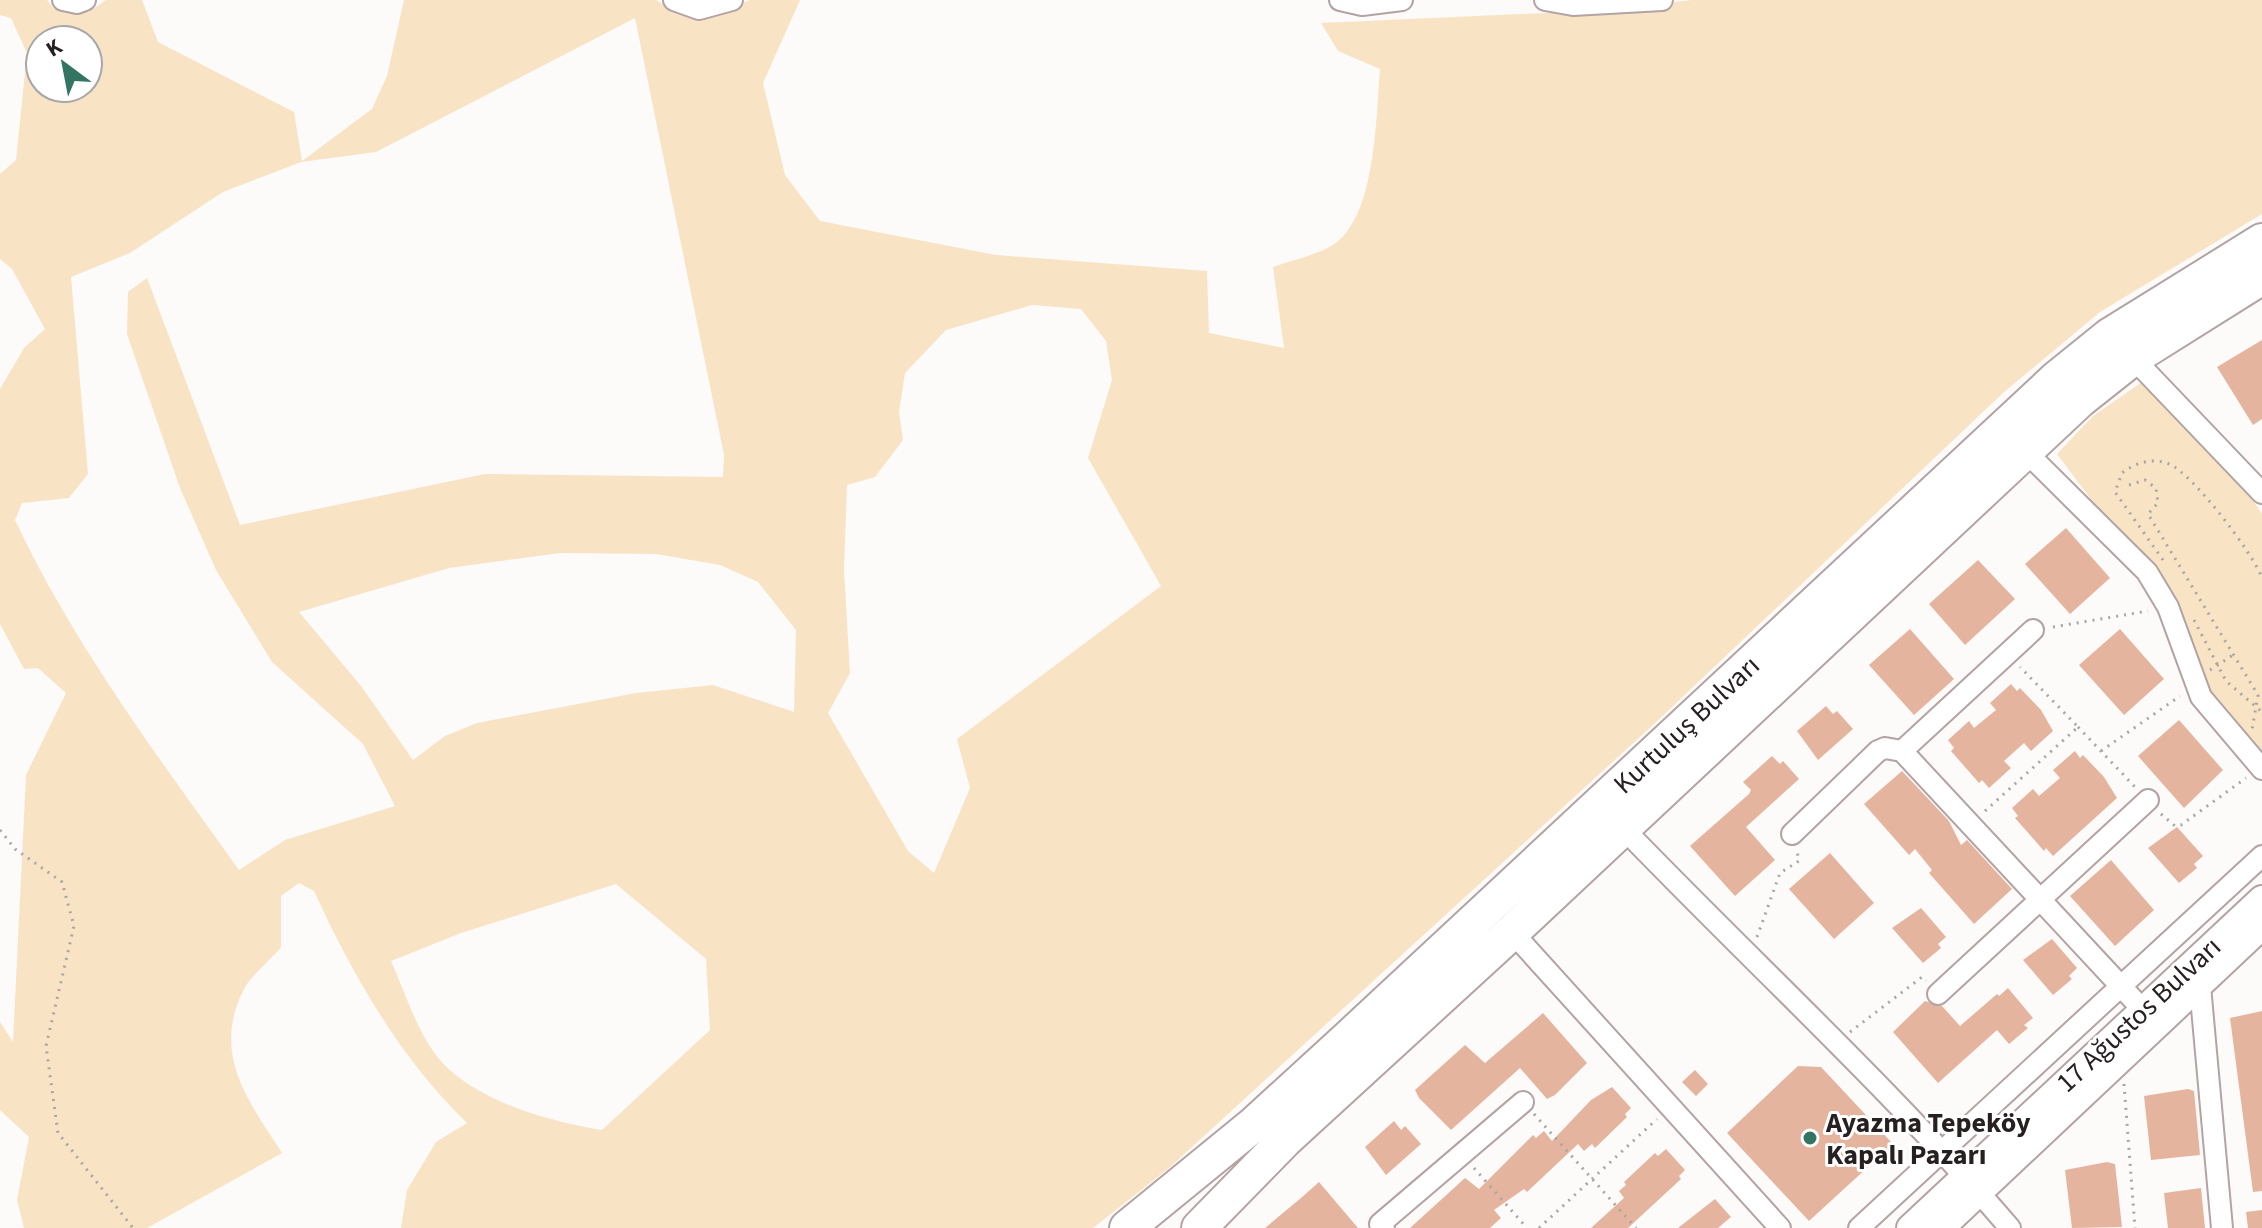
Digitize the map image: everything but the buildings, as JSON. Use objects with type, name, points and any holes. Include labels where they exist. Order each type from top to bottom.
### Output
[{"type":"highway","name":"Kurtuluş Bulvarı","points":[[1127,1228],[1277,1104],[2080,358],[2109,336],[2262,241]]},
{"type":"highway","name":"Kurtuluş Bulvarı","points":[[1199,1228],[1285,1140],[1512,932],[2024,450],[2133,358],[2262,277]]},
{"type":"main road","name":"17 Ağustos Bulvarı","points":[[1941,1228],[1970,1185],[2143,1010],[2262,899]]},
{"type":"main road","name":"17 Ağustos Bulvarı","points":[[1910,1228],[1970,1185],[2200,986],[2262,926]]},
{"type":"street","points":[[63,0],[85,0]]},
{"type":"street","points":[[674,0],[699,9],[732,0]]},
{"type":"street","points":[[1340,0],[1362,5],[1402,0]]},
{"type":"street","points":[[1545,0],[1573,5],[1662,0]]},
{"type":"street","points":[[2133,358],[2262,493]]},
{"type":"street","points":[[2024,450],[2135,558],[2168,607],[2194,683],[2213,715],[2257,763]]},
{"type":"street","points":[[1902,751],[2033,630]]},
{"type":"street","points":[[1792,834],[1878,751],[1885,748],[1902,751],[2143,1010]]},
{"type":"street","points":[[1938,994],[2148,800]]},
{"type":"street","points":[[1622,827],[1750,959],[1837,1042],[2010,1228]]},
{"type":"street","points":[[1859,1228],[2262,856]]},
{"type":"street","points":[[1512,932],[1780,1228]]},
{"type":"street","points":[[2200,986],[2222,1228]]},
{"type":"street","points":[[1384,1228],[1380,1224],[1523,1102]]},
{"type":"path","points":[[2119,499],[2114,486],[2130,467],[2157,461],[2175,467],[2236,533],[2262,578]]},
{"type":"path","points":[[2008,653],[2175,826],[2181,825],[2257,763],[2258,695],[2148,514],[2158,503],[2156,488],[2145,480],[2129,485]]},
{"type":"path","points":[[2033,630],[2168,607]]},
{"type":"path","points":[[2101,751],[2233,655]]},
{"type":"path","points":[[1971,824],[2078,727]]},
{"type":"path","points":[[0,830],[15,849],[62,882],[74,926],[46,1046],[58,1133],[133,1228]]},
{"type":"path","points":[[1750,959],[1780,873],[1799,861],[1792,834]]},
{"type":"path","points":[[1837,1042],[1922,977],[1938,994]]},
{"type":"path","points":[[2123,1074],[2135,1228]]},
{"type":"path","points":[[1523,1102],[1636,1228]]},
{"type":"path","points":[[1539,1228],[1670,1107]]},
{"type":"path","points":[[1462,1155],[1527,1228]]},
{"type":"shaded area","points":[[0,0],[47,0],[54,9],[89,12],[106,0],[142,0],[158,42],[294,112],[302,161],[372,109],[387,76],[404,0],[656,0],[672,10],[720,12],[750,0],[800,0],[763,83],[785,175],[820,221],[996,255],[1207,271],[1209,333],[1284,348],[1273,267],[1331,246],[1350,228],[1367,186],[1375,136],[1380,69],[1338,51],[1321,23],[1613,10],[1691,0],[2262,0],[2262,214],[2100,312],[2004,392],[1653,725],[1169,1168],[1093,1228],[401,1228],[407,1190],[436,1142],[467,1123],[399,1043],[362,985],[314,891],[299,883],[281,896],[281,947],[244,989],[231,1035],[238,1076],[246,1095],[282,1153],[147,1228],[24,1228],[17,1200],[29,1137],[0,1110],[0,1022],[13,1042],[26,775],[66,693],[38,668],[24,669],[0,624],[0,389],[24,348],[45,329],[12,269],[0,259],[0,174],[16,160],[24,82],[24,104],[104,104],[104,24],[24,24],[24,46],[11,18],[0,15]],"holes":[[[635,18],[724,455],[723,477],[485,474],[240,525],[147,278],[128,292],[127,334],[180,488],[216,570],[272,662],[363,744],[395,806],[285,840],[239,870],[90,656],[15,520],[22,503],[69,498],[88,474],[71,277],[130,253],[223,192],[301,162],[376,152]],[[1032,305],[1081,309],[1106,341],[1112,380],[1088,458],[1161,586],[957,739],[970,788],[934,873],[908,851],[828,713],[850,673],[844,570],[847,485],[875,477],[903,440],[899,412],[905,373],[946,330]],[[560,553],[656,554],[720,565],[758,582],[796,630],[794,712],[713,685],[636,693],[477,723],[445,736],[413,760],[361,686],[299,612],[449,568]],[[616,884],[706,959],[710,1030],[602,1130],[557,1121],[509,1105],[465,1082],[447,1068],[433,1051],[391,961],[461,933]]]},
{"type":"shaded area","points":[[2142,382],[2243,485],[2262,514],[2262,755],[2221,711],[2102,514],[2057,454],[2093,416]]},
{"type":"place","name":"Ayazma Tepeköy Kapalı Pazarı","points":[[1810,1138]]}]
